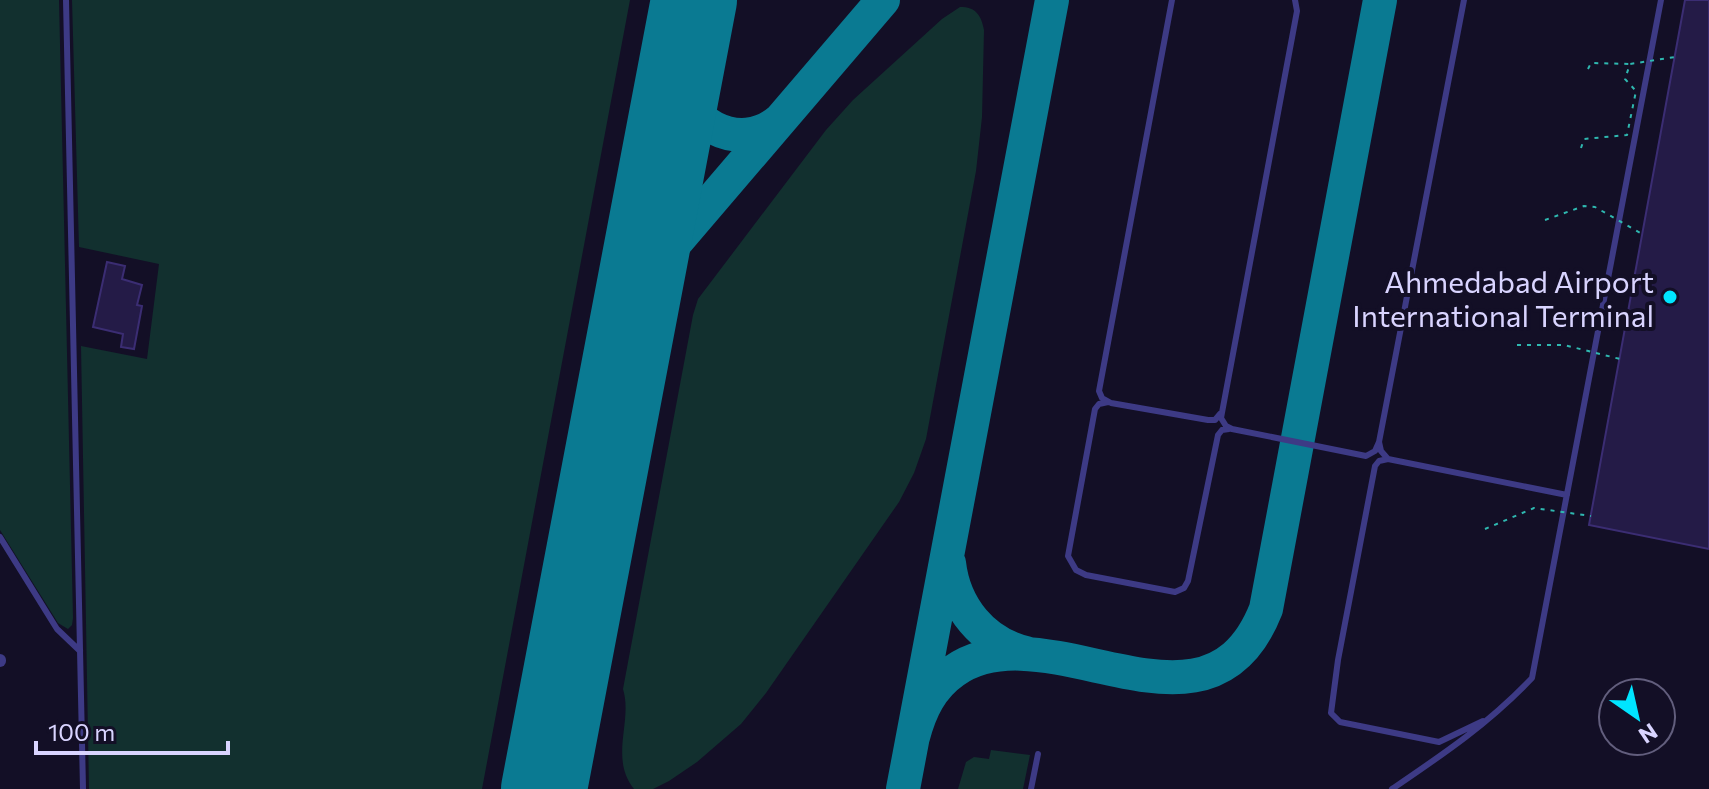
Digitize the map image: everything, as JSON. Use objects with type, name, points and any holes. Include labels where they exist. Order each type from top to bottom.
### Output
[{"type":"lane","points":[[66,0],[83,789]]},
{"type":"lane","points":[[1111,403],[1102,398],[1099,391],[1172,0]]},
{"type":"lane","points":[[1232,429],[1224,424],[1221,414],[1294,26],[1295,0]]},
{"type":"lane","points":[[1366,456],[1375,451],[1379,442],[1464,0]]},
{"type":"lane","points":[[1392,789],[1463,741],[1497,714],[1532,678],[1661,0]]},
{"type":"lane","points":[[1208,420],[1216,427],[1217,437],[1188,581],[1184,588],[1175,592],[1086,575],[1074,567],[1068,556],[1095,409],[1102,402],[1208,420],[1216,419],[1221,414]]},
{"type":"lane","points":[[1217,437],[1222,430],[1232,429],[1366,456],[1372,462],[1373,471],[1330,709],[1332,715],[1342,723],[1439,742],[1497,714]]},
{"type":"lane","points":[[1379,442],[1382,454],[1388,459]]},
{"type":"lane","points":[[1373,471],[1379,461],[1388,459],[1567,495]]},
{"type":"lane","points":[[0,537],[57,629],[80,651]]},
{"type":"lane","points":[[1031,789],[1038,754]]},
{"type":"path","points":[[1588,69],[1591,63],[1630,64],[1675,57]]},
{"type":"path","points":[[1581,148],[1584,139],[1627,135],[1636,91],[1625,79],[1630,64]]},
{"type":"path","points":[[1545,220],[1584,206],[1595,207],[1642,234]]},
{"type":"path","points":[[1517,345],[1564,345],[1620,359]]},
{"type":"path","points":[[1485,529],[1534,508],[1591,516]]},
{"type":"green space","points":[[0,0],[59,0],[73,618],[68,629],[58,623],[0,530]]},
{"type":"green space","points":[[72,0],[630,0],[482,789],[89,789],[81,346],[147,359],[159,264],[79,247]]},
{"type":"green space","points":[[960,7],[977,13],[984,30],[982,117],[976,171],[926,439],[914,473],[899,502],[741,724],[697,762],[669,781],[653,789],[634,789],[623,765],[623,689],[698,299],[826,130],[853,100],[942,19]]},
{"type":"green space","points":[[991,750],[1030,755],[1023,789],[958,789],[966,762],[974,757],[989,759]]},
{"type":"building","name":"Ahmedabad Airport International Terminal","points":[[1685,0],[1709,0],[1709,549],[1589,525]]},
{"type":"building","points":[[107,262],[125,266],[122,279],[142,285],[137,305],[142,306],[134,349],[121,347],[123,334],[93,327]]},
{"type":"taxiway","points":[[637,302],[647,276],[883,0]]},
{"type":"taxiway","points":[[903,789],[1052,0]]},
{"type":"taxiway","points":[[913,737],[923,708],[939,684],[954,671],[992,656],[1034,655],[1166,677],[1206,673],[1240,652],[1266,609],[1380,0]]},
{"type":"taxiway","points":[[681,72],[683,90],[690,106],[714,128],[730,134],[747,135],[763,131],[779,121]]},
{"type":"taxiway","points":[[949,563],[957,594],[973,621],[997,641],[1026,653]]},
{"type":"runway","points":[[544,789],[694,0]]},
{"type":"place","name":"Ahmedabad Airport International Terminal","points":[[1670,297]]}]
